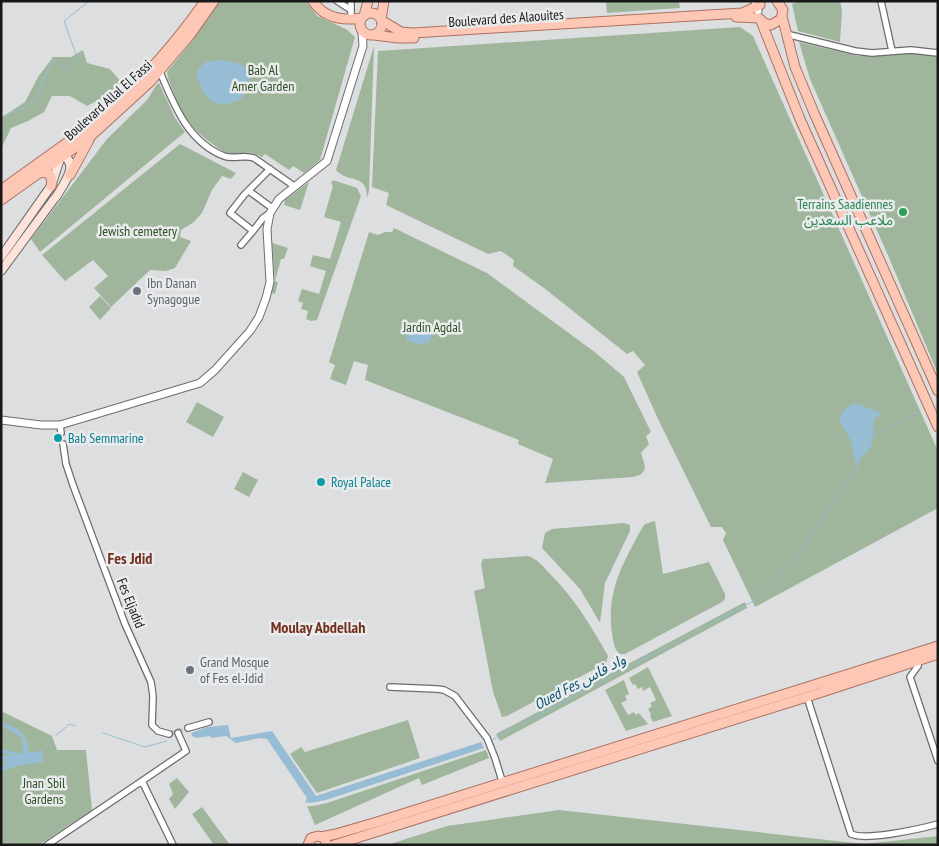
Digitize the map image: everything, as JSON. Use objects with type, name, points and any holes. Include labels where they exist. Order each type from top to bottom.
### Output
[{"type":"main road","name":"Boulevard Allal El Fassi","points":[[1,190],[80,133],[150,70],[185,30],[205,1]]},
{"type":"main road","name":"Boulevard Allal El Fassi","points":[[1,200],[91,136],[160,72],[214,1]]},
{"type":"main road","points":[[313,1],[324,14],[351,20],[374,14],[381,20]]},
{"type":"main road","points":[[361,30],[360,25],[368,1]]},
{"type":"main road","points":[[351,20],[361,30],[373,35],[380,31],[384,1]]},
{"type":"main road","points":[[777,1],[782,7],[782,16],[795,67],[938,391]]},
{"type":"main road","points":[[759,9],[771,25],[778,22],[782,16]]},
{"type":"main road","points":[[759,9],[800,119],[938,427]]},
{"type":"main road","name":"Boulevard des Alaouites","points":[[381,20],[401,32],[414,33],[742,13],[759,9]]},
{"type":"main road","name":"Boulevard des Alaouites","points":[[373,35],[404,38],[742,17],[759,9]]},
{"type":"main road","points":[[1,257],[51,186],[61,159],[80,133]]},
{"type":"main road","points":[[1,271],[55,198],[91,136]]},
{"type":"main road","points":[[50,154],[69,162],[70,175]]},
{"type":"main road","points":[[38,173],[44,172],[50,175],[51,186]]},
{"type":"main road","points":[[793,696],[807,697],[917,657],[938,646]]},
{"type":"main road","points":[[334,845],[656,733],[793,696],[917,657],[938,654]]},
{"type":"main road","points":[[306,843],[316,836],[321,837],[342,832],[504,787]]},
{"type":"main road","points":[[321,837],[326,841],[326,845]]},
{"type":"street","points":[[338,1],[351,10]]},
{"type":"street","points":[[351,1],[351,20]]},
{"type":"street","points":[[881,1],[892,51]]},
{"type":"street","points":[[241,245],[279,199],[328,161],[363,46],[361,30]]},
{"type":"street","points":[[786,34],[855,51],[911,50],[938,54]]},
{"type":"street","points":[[363,46],[373,35]]},
{"type":"street","points":[[160,72],[179,115],[198,139],[224,156],[252,157],[294,186]]},
{"type":"street","points":[[253,231],[230,214],[270,169]]},
{"type":"street","points":[[249,191],[271,210]]},
{"type":"street","points":[[1,420],[61,429],[200,383],[215,370],[250,331],[264,305],[270,282],[267,230],[271,210]]},
{"type":"street","name":"Fes Eljadid","points":[[63,444],[66,464],[73,485],[125,624],[151,682],[153,696],[152,725],[158,731],[169,734]]},
{"type":"street","points":[[917,657],[918,666],[910,677],[938,761]]},
{"type":"street","points":[[390,687],[444,690],[456,696],[487,738],[504,787]]},
{"type":"street","points":[[807,697],[851,834],[861,837],[938,824]]},
{"type":"street","points":[[188,728],[209,722]]},
{"type":"street","points":[[47,845],[142,781],[188,754],[178,733]]},
{"type":"street","points":[[142,781],[173,845]]},
{"type":"green space","name":"Bab Al Amer Garden","points":[[220,1],[306,1],[317,16],[346,29],[355,37],[320,160],[304,173],[293,166],[289,170],[265,154],[262,157],[251,153],[232,154],[222,151],[190,124],[180,108],[167,72]]},
{"type":"green space","points":[[606,1],[679,1],[680,8],[607,13]]},
{"type":"green space","points":[[799,1],[840,1],[842,10],[840,42],[798,31],[792,4]]},
{"type":"green space","points":[[740,27],[753,36],[938,451],[938,508],[755,607],[723,540],[726,533],[722,527],[711,527],[658,419],[637,372],[645,365],[633,351],[627,354],[544,288],[513,266],[514,260],[501,251],[488,254],[386,205],[389,193],[372,187],[378,51]]},
{"type":"green space","name":"Terrains Saadiennes ملاعب السعدين","points":[[799,42],[858,56],[922,52],[938,57],[938,374],[810,79]]},
{"type":"green space","points":[[374,46],[369,191],[367,198],[364,185],[340,174],[336,170]]},
{"type":"green space","points":[[83,50],[87,63],[110,69],[121,82],[108,95],[87,106],[70,96],[52,96],[44,112],[11,128],[1,149],[1,118],[25,102],[38,77],[53,57],[71,57]]},
{"type":"green space","points":[[159,83],[175,118],[185,132],[40,252],[31,239],[107,139],[147,100]]},
{"type":"green space","name":"Jewish cemetery","points":[[180,144],[236,173],[231,179],[222,176],[212,190],[202,213],[194,222],[181,230],[180,237],[191,241],[175,268],[166,271],[150,270],[111,307],[94,288],[108,276],[93,260],[65,281],[42,255]]},
{"type":"green space","points":[[333,180],[357,188],[361,196],[317,320],[311,321],[306,319],[308,311],[301,309],[303,303],[298,301],[302,289],[319,294],[326,271],[310,266],[313,255],[330,259],[341,222],[324,217]]},
{"type":"green space","points":[[309,182],[300,210],[284,205],[285,200]]},
{"type":"green space","name":"Jardin Agdal","points":[[394,228],[487,273],[596,353],[624,377],[651,432],[646,436],[649,444],[641,453],[645,466],[644,471],[640,475],[633,477],[545,483],[553,459],[518,444],[519,440],[365,380],[368,365],[354,361],[346,385],[330,379],[335,365],[329,362],[369,232],[378,235],[392,232]]},
{"type":"green space","points":[[272,243],[288,248],[284,259],[281,259],[275,281]]},
{"type":"green space","points":[[275,281],[278,282],[275,294],[271,293]]},
{"type":"green space","points":[[100,296],[111,308],[100,320],[89,307]]},
{"type":"green space","points":[[197,402],[224,417],[213,437],[186,422]]},
{"type":"green space","points":[[243,472],[258,480],[249,497],[234,489]]},
{"type":"green space","points":[[655,521],[663,574],[709,562],[725,594],[725,599],[625,654],[620,654],[613,642],[612,633],[611,604],[614,591],[628,553],[642,528],[645,524]]},
{"type":"green space","points":[[624,523],[630,525],[630,531],[605,583],[600,623],[580,589],[542,548],[545,533],[552,529]]},
{"type":"green space","points":[[528,556],[540,563],[574,602],[608,656],[606,663],[502,717],[493,692],[474,591],[485,588],[481,564],[483,559]]},
{"type":"green space","points":[[745,602],[747,608],[500,741],[496,734]]},
{"type":"green space","points":[[648,667],[672,716],[653,722],[648,709],[652,706],[650,703],[656,700],[650,687],[643,691],[642,687],[638,689],[629,678]]},
{"type":"green space","points":[[624,680],[629,694],[625,696],[627,700],[621,703],[628,715],[634,712],[636,715],[639,713],[648,724],[626,731],[605,690]]},
{"type":"green space","name":"Jnan Sbil Gardens","points":[[1,711],[52,736],[57,750],[86,750],[92,810],[39,845],[1,845]]},
{"type":"green space","points":[[408,720],[420,758],[317,793],[290,754],[301,747],[305,752]]},
{"type":"green space","points":[[486,750],[489,758],[422,785],[419,778],[315,825],[307,806],[327,803]]},
{"type":"green space","points":[[177,778],[189,792],[175,809],[169,799],[173,794],[169,784]]},
{"type":"green space","points":[[202,807],[230,845],[214,845],[192,814]]},
{"type":"green space","points":[[559,810],[864,844],[938,836],[938,845],[387,845],[447,826]]},
{"type":"water","points":[[219,60],[241,65],[248,72],[248,84],[241,99],[228,104],[211,101],[203,92],[196,74],[205,63]]},
{"type":"water","points":[[411,322],[433,334],[429,342],[421,345],[406,340]]},
{"type":"water","points":[[854,404],[859,404],[880,413],[874,423],[870,448],[861,457],[859,463],[855,463],[851,441],[839,420],[844,410]]},
{"type":"water","points":[[1,722],[13,727],[24,735],[29,752],[42,751],[43,762],[16,766],[1,772],[1,765],[8,762],[1,761],[1,756],[14,756],[1,752],[1,749],[23,754],[22,738],[1,725]]},
{"type":"water","points":[[228,725],[231,738],[272,731],[316,796],[481,742],[484,748],[326,800],[311,803],[305,802],[307,798],[267,739],[260,738],[236,743],[226,736],[196,738],[191,733],[207,727]]},
{"type":"waterway","points":[[1,117],[27,107],[38,94],[52,60],[68,71],[78,60],[64,21],[87,3],[86,1]]},
{"type":"waterway","name":"Oued Fes واد فاس","points":[[872,435],[918,412]]},
{"type":"waterway","name":"Oued Fes واد فاس","points":[[490,741],[759,598],[792,561],[857,470],[858,463]]},
{"type":"waterway","name":"Oued Fes واد فاس","points":[[56,735],[70,724],[75,726]]},
{"type":"waterway","name":"Oued Fes واد فاس","points":[[103,733],[145,747],[167,741]]},
{"type":"waterway","points":[[41,753],[51,740]]},
{"type":"tunnel","points":[[169,734],[188,728]]},
{"type":"place","name":"Terrains Saadiennes ملاعب السعدين","points":[[903,212]]},
{"type":"place","name":"Ibn Danan Synagogue","points":[[137,291]]},
{"type":"place","name":"Bab Semmarine","points":[[58,438]]},
{"type":"place","name":"Royal Palace","points":[[321,482]]},
{"type":"place","name":"Grand Mosque of Fes el-Jdid","points":[[190,670]]},
{"type":"district","name":"Fes Jdid","points":[[130,558]]},
{"type":"district","name":"Moulay Abdellah","points":[[318,627]]}]
